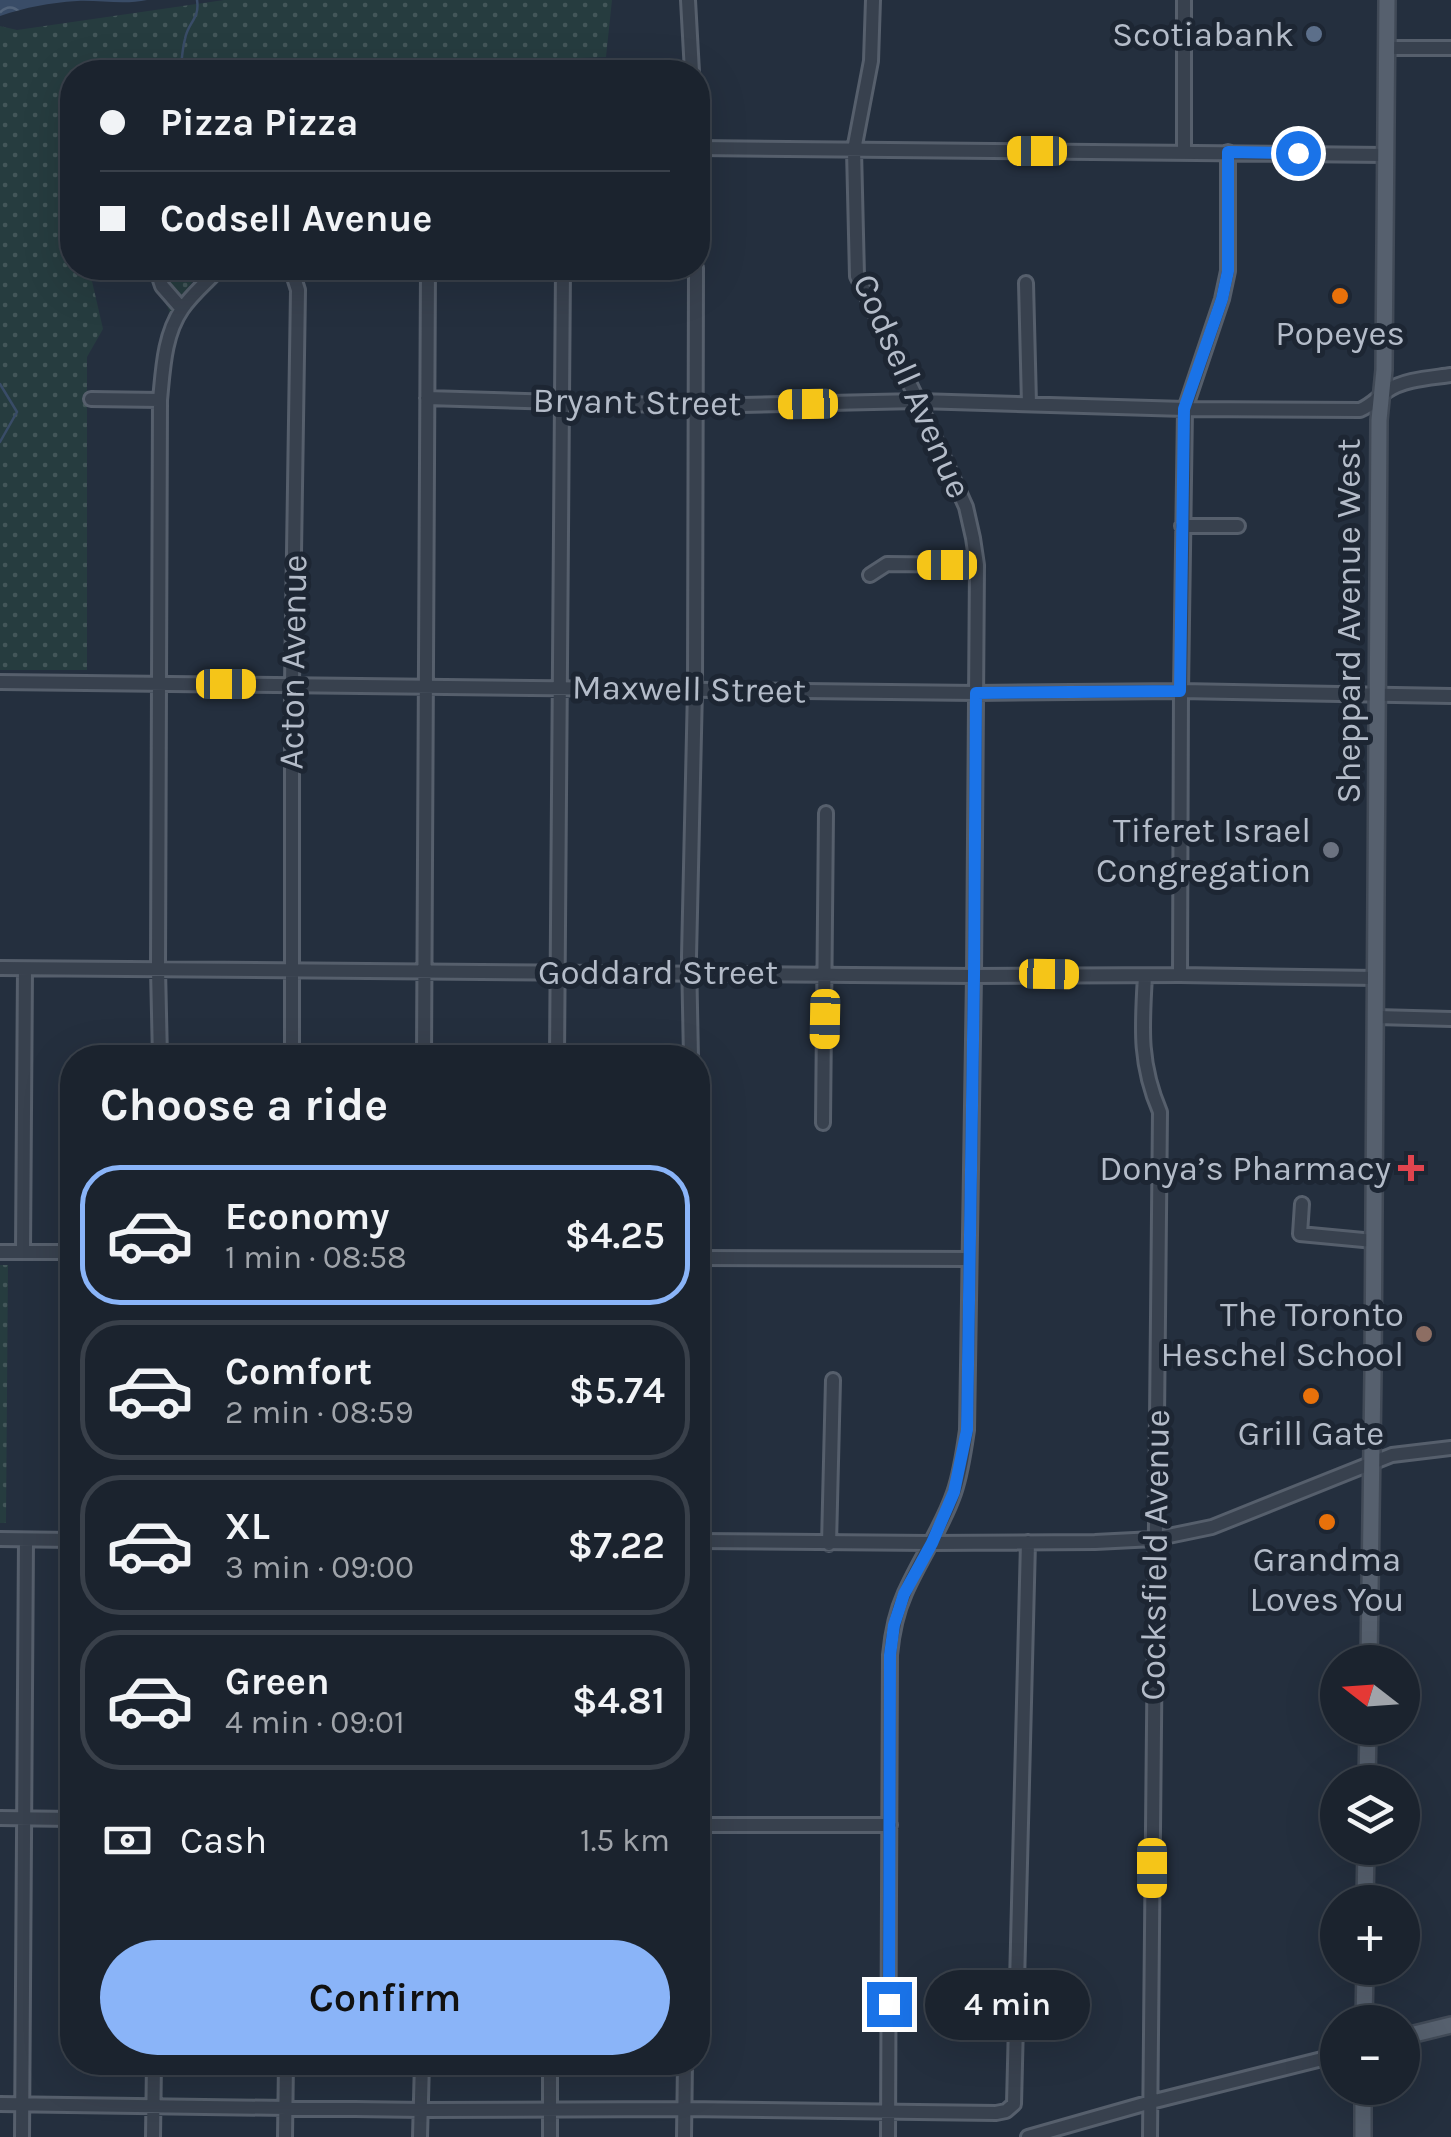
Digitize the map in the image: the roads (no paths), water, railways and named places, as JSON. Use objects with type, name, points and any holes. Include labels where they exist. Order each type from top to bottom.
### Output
[{"type":"main road","name":"Sheppard Avenue West","points":[[1369,1645],[1379,420],[1384,370],[1387,0]]},
{"type":"main road","points":[[1420,2033],[1451,2025]]},
{"type":"main road","points":[[1362,2137],[1363,2105]]},
{"type":"street","points":[[688,0],[691,60]]},
{"type":"street","name":"Codsell Avenue","points":[[873,0],[871,61],[854,150],[857,276],[966,508],[976,565],[967,1430],[954,1492],[904,1594],[890,1655],[888,2137]]},
{"type":"street","points":[[1184,0],[1184,151]]},
{"type":"street","points":[[1386,48],[1451,48]]},
{"type":"street","points":[[710,148],[1385,155]]},
{"type":"street","points":[[1180,975],[1184,409],[1228,271],[1228,152]]},
{"type":"street","points":[[160,280],[182,309]]},
{"type":"street","points":[[160,1045],[160,400],[172,331],[182,309],[209,280]]},
{"type":"street","name":"Acton Avenue","points":[[292,1045],[298,290],[295,280]]},
{"type":"street","points":[[424,1045],[428,280]]},
{"type":"street","points":[[557,1045],[563,280]]},
{"type":"street","points":[[690,1045],[696,280]]},
{"type":"street","points":[[1026,283],[1029,404]]},
{"type":"street","name":"Bryant Street","points":[[427,398],[696,406],[918,402],[1360,410],[1402,384],[1451,376]]},
{"type":"street","points":[[91,399],[160,400]]},
{"type":"street","points":[[1182,526],[1238,526]]},
{"type":"street","points":[[870,575],[887,564],[976,565]]},
{"type":"street","name":"Maxwell Street","points":[[0,682],[1451,696]]},
{"type":"street","points":[[823,1123],[826,813]]},
{"type":"street","name":"Goddard Street","points":[[0,968],[1376,978]]},
{"type":"street","points":[[23,1252],[26,969]]},
{"type":"street","name":"Cocksfield Avenue","points":[[1145,976],[1142,1042],[1148,1086],[1160,1112],[1150,2137]]},
{"type":"street","points":[[1376,1017],[1451,1019]]},
{"type":"street","points":[[1302,1204],[1300,1234],[1374,1241]]},
{"type":"street","points":[[0,1252],[60,1252]]},
{"type":"street","points":[[710,1258],[969,1259]]},
{"type":"street","points":[[829,1544],[833,1380]]},
{"type":"street","points":[[710,1542],[1154,1538],[1212,1528],[1392,1455],[1451,1448]]},
{"type":"street","points":[[0,1540],[60,1540]]},
{"type":"street","points":[[22,2137],[26,1540]]},
{"type":"street","points":[[0,2104],[422,2110],[1006,2111],[1014,2104],[1028,1542]]},
{"type":"street","points":[[0,1818],[60,1819]]},
{"type":"street","points":[[710,1825],[890,1825]]},
{"type":"street","points":[[1028,2137],[1320,2060]]},
{"type":"street","points":[[153,2137],[154,2075]]},
{"type":"street","points":[[285,2137],[286,2075]]},
{"type":"street","points":[[420,2137],[422,2075]]},
{"type":"street","points":[[550,2075],[550,2137]]},
{"type":"street","points":[[684,2137],[685,2075]]},
{"type":"water","points":[[0,0],[147,0],[57,3],[0,16]]},
{"type":"waterway","points":[[182,60],[197,0]]},
{"type":"waterway","points":[[0,384],[17,412],[0,442]]},
{"type":"place","name":"Scotiabank","points":[[1314,34]]},
{"type":"place","name":"Popeyes","points":[[1340,296]]},
{"type":"place","name":"Tiferet Israel Congregation","points":[[1331,850]]},
{"type":"place","name":"Donya’s Pharmacy","points":[[1411,1168]]},
{"type":"place","name":"The Toronto Heschel School","points":[[1424,1334]]},
{"type":"place","name":"Grill Gate","points":[[1311,1396]]},
{"type":"place","name":"Grandma Loves You","points":[[1327,1522]]}]
